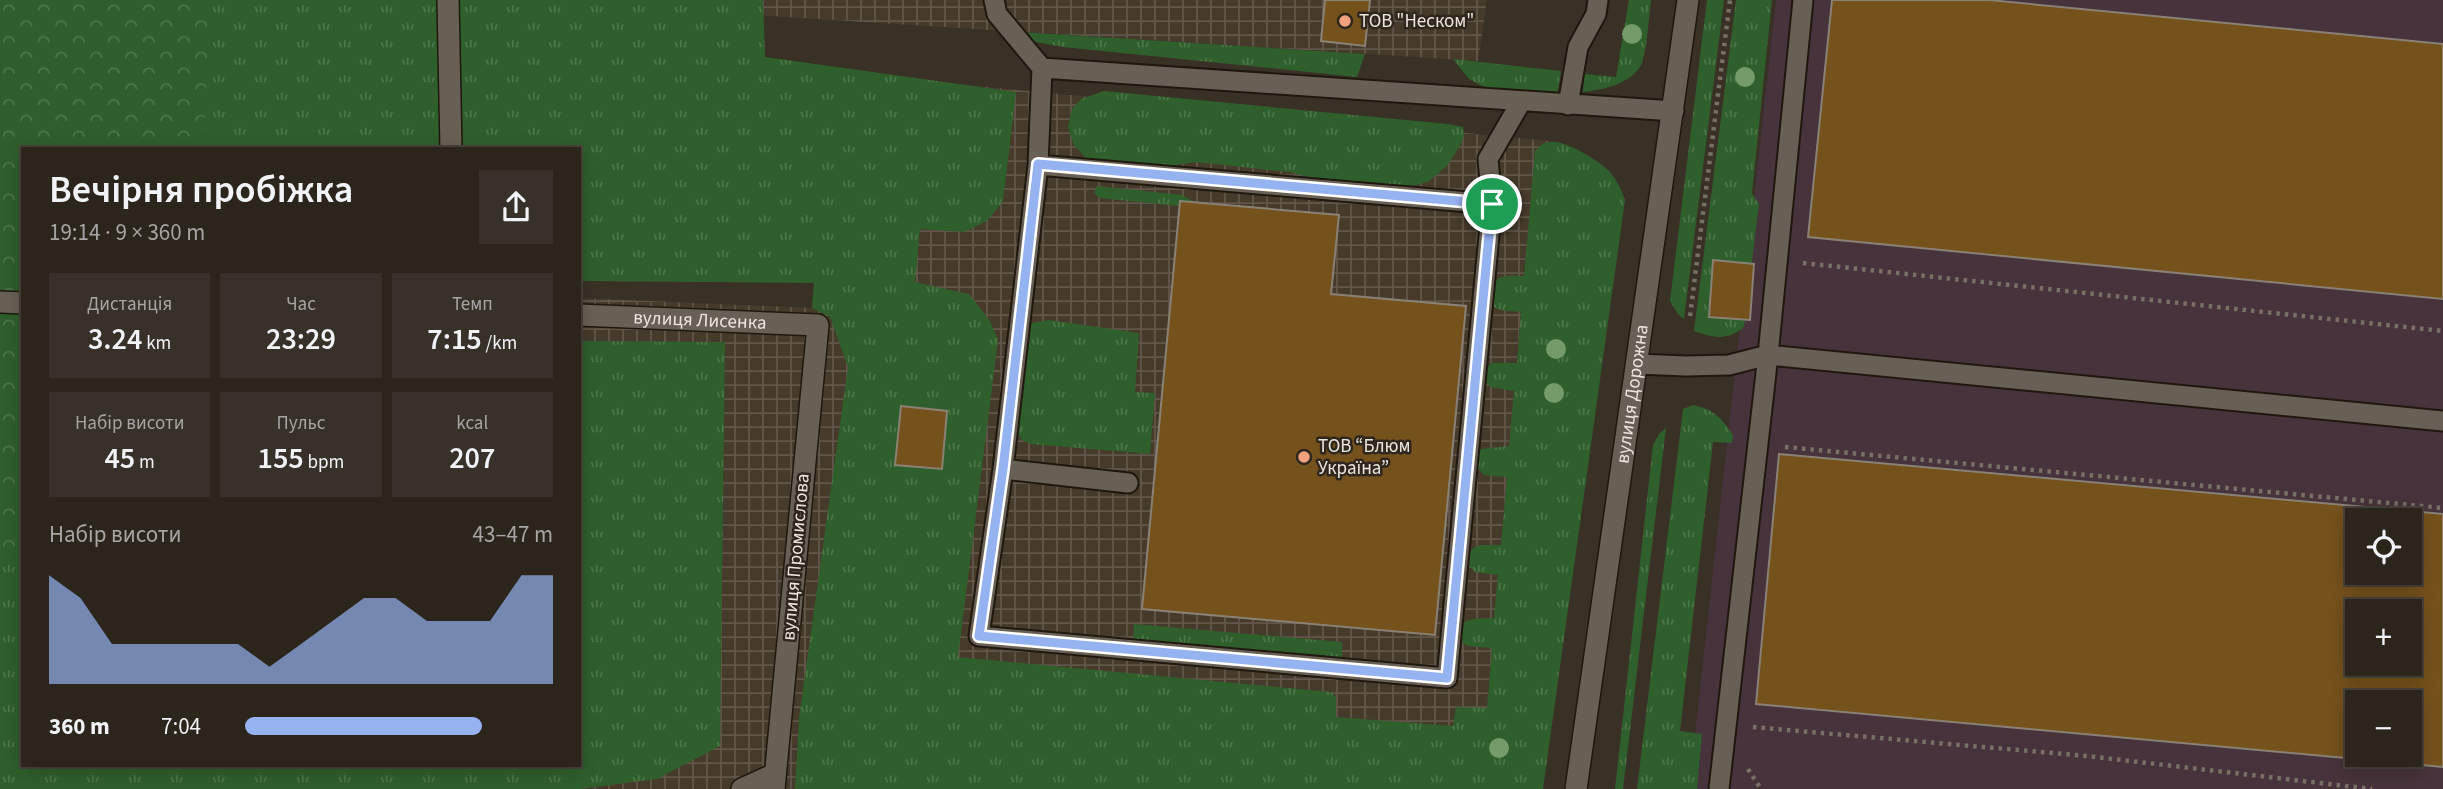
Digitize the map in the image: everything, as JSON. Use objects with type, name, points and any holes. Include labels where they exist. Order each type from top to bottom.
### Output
[{"type":"street","points":[[448,0],[450,147]]},
{"type":"street","name":"вулиця Дорожна","points":[[1576,789],[1688,0]]},
{"type":"street","points":[[0,302],[21,303]]},
{"type":"street","name":"вулиця Лисенка","points":[[581,315],[818,326]]},
{"type":"street","name":"вулиця Промислова","points":[[775,781],[818,326]]},
{"type":"street","points":[[742,789],[775,781]]},
{"type":"lane","points":[[994,0],[997,14],[1042,68],[1038,164],[1003,469],[979,636],[1447,678],[1492,204],[1488,159],[1521,102]]},
{"type":"lane","points":[[1568,105],[1578,47],[1596,14],[1598,0]]},
{"type":"lane","points":[[1719,789],[1768,355],[1803,0]]},
{"type":"lane","points":[[1042,68],[1674,111]]},
{"type":"lane","points":[[1038,164],[1492,204]]},
{"type":"lane","points":[[1637,364],[1729,365],[1768,355],[2443,421]]},
{"type":"lane","points":[[1003,469],[1128,483]]},
{"type":"path","points":[[1690,316],[1730,0]]},
{"type":"path","points":[[1802,262],[2443,331]]},
{"type":"path","points":[[1777,447],[2443,508]]},
{"type":"path","points":[[1748,734],[1749,726],[1829,733],[2087,756],[2372,789]]},
{"type":"path","points":[[1748,757],[1748,769],[1761,789]]},
{"type":"shaded area","points":[[520,0],[1487,0],[1478,61]]},
{"type":"shaded area","points":[[1776,0],[2443,0],[2443,789],[1689,789]]},
{"type":"shaded area","points":[[830,81],[976,86],[1550,141],[1535,152],[1483,754],[828,789],[519,789],[574,767],[581,767],[581,298],[812,308]]},
{"type":"green space","points":[[0,0],[763,0],[765,57],[1016,92],[1003,201],[987,221],[964,232],[920,229],[915,282],[969,294],[990,321],[998,340],[958,657],[1331,692],[1336,697],[1336,717],[1453,726],[1456,707],[1487,708],[1492,648],[1468,646],[1463,643],[1461,634],[1464,623],[1468,620],[1494,618],[1498,575],[1475,572],[1467,564],[1474,548],[1501,545],[1507,477],[1484,475],[1476,466],[1477,454],[1481,449],[1509,446],[1514,391],[1490,387],[1484,379],[1484,372],[1491,363],[1517,363],[1521,312],[1506,311],[1494,306],[1490,297],[1491,287],[1501,277],[1524,276],[1535,151],[1545,143],[1555,142],[1580,151],[1609,171],[1625,200],[1543,789],[795,789],[799,718],[848,367],[830,317],[812,308],[814,283],[581,281],[581,147],[23,147]]},
{"type":"green space","points":[[0,0],[210,0],[203,147],[21,147],[21,555],[0,554]]},
{"type":"green space","points":[[1629,0],[1651,0],[1641,65],[1623,81],[1607,88],[1583,92],[1584,74],[1616,77]]},
{"type":"green space","points":[[1707,0],[1724,0],[1684,319],[1670,301]]},
{"type":"green space","points":[[1736,0],[1772,0],[1752,193],[1759,204],[1744,327],[1732,335],[1720,337],[1694,331]]},
{"type":"green space","points":[[1020,32],[1365,54],[1357,77],[1063,47],[1036,42]]},
{"type":"green space","points":[[1453,59],[1561,71],[1557,95],[1490,90],[1469,79]]},
{"type":"green space","points":[[1104,91],[1448,124],[1463,127],[1464,135],[1447,166],[1428,182],[1391,191],[1351,188],[1289,172],[1196,162],[1148,169],[1095,163],[1074,145],[1068,127],[1072,109],[1081,99]]},
{"type":"green space","points":[[1097,186],[1182,195],[1194,202],[1181,201],[1179,206],[1099,198],[1094,193]]},
{"type":"green space","points":[[1049,320],[1139,333],[1135,392],[1155,393],[1150,454],[1031,444],[1022,440],[1013,424],[1023,330],[1031,323]]},
{"type":"green space","points":[[0,334],[21,334],[21,767],[581,767],[581,341],[725,342],[720,746],[657,779],[579,789],[0,789]]},
{"type":"green space","points":[[1693,405],[1716,415],[1733,435],[1732,443],[1713,442],[1680,731],[1702,734],[1697,789],[1637,789],[1683,409]]},
{"type":"green space","points":[[1666,428],[1623,789],[1615,789],[1653,445]]},
{"type":"green space","points":[[1134,624],[1342,642],[1342,659],[1133,642]]},
{"type":"building","name":"ТОВ \"Неском\"","points":[[1325,0],[1370,0],[1365,46],[1321,41]]},
{"type":"building","points":[[1832,0],[1989,0],[2443,44],[2443,299],[1808,237]]},
{"type":"building","name":"ТОВ “Блюм Україна”","points":[[1180,201],[1339,215],[1331,294],[1466,306],[1435,635],[1142,609]]},
{"type":"building","points":[[1713,260],[1754,264],[1750,320],[1709,317]]},
{"type":"building","points":[[901,406],[947,411],[942,469],[895,465]]},
{"type":"building","points":[[1779,454],[2377,508],[2345,508],[2345,585],[2422,585],[2422,512],[2443,514],[2443,767],[2422,765],[2422,690],[2345,690],[2345,758],[1756,704]]},
{"type":"place","name":"ТОВ \"Неском\"","points":[[1345,21]]},
{"type":"place","name":"ТОВ “Блюм Україна”","points":[[1304,457]]},
{"type":"route","points":[[1038,164],[1492,204],[1447,678],[979,636],[1003,469],[1038,164]]}]
